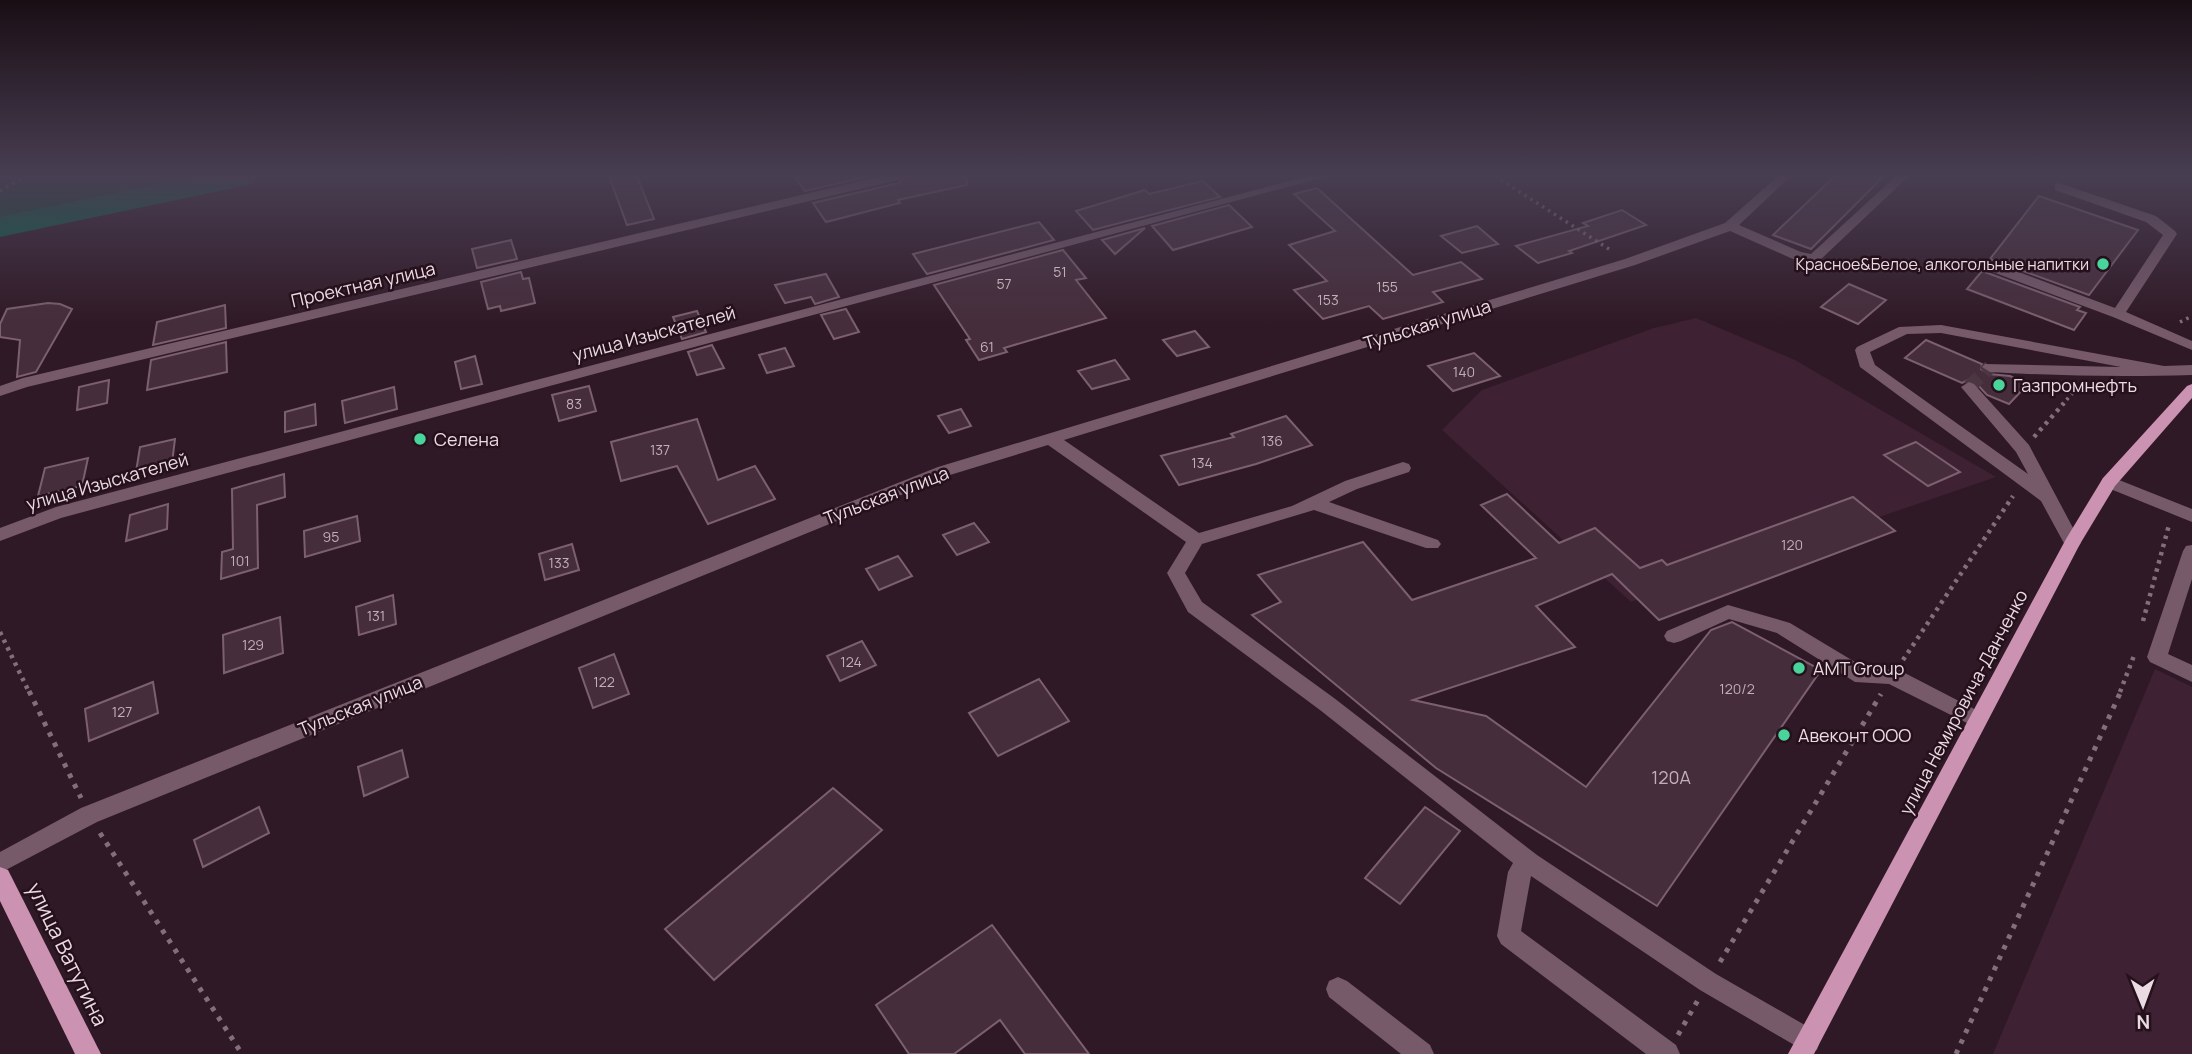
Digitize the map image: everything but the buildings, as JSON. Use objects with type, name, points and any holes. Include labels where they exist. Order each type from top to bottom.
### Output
[{"type":"main road","name":"улица Немировича-Данченко","points":[[1804,1047],[2071,543],[2109,482],[2192,389]]},
{"type":"main road","name":"улица Ватутина","points":[[0,877],[88,1054]]},
{"type":"street","name":"Проектная улица","points":[[0,391],[23,383],[690,225]]},
{"type":"street","name":"улица Изыскателей","points":[[0,536],[69,509],[1137,225]]},
{"type":"street","points":[[1730,226],[1798,256],[1814,258],[1850,225]]},
{"type":"street","points":[[2118,314],[2170,234],[2159,225]]},
{"type":"street","name":"Тульская улица","points":[[0,863],[89,816],[943,471],[1630,262],[1730,226]]},
{"type":"street","points":[[1987,265],[2118,314],[2192,346]]},
{"type":"street","points":[[2048,497],[1868,367],[1862,350],[1904,330],[1941,329],[2165,371]]},
{"type":"street","points":[[1990,367],[2091,373],[2192,370]]},
{"type":"street","points":[[1969,387],[2023,449],[2071,543]]},
{"type":"street","points":[[1051,439],[1196,540]]},
{"type":"street","points":[[1403,468],[1351,485],[1298,510],[1196,540],[1176,573],[1195,607],[1327,704],[1529,862],[1804,1047]]},
{"type":"street","points":[[2109,482],[2192,516]]},
{"type":"street","points":[[1313,503],[1432,544]]},
{"type":"street","points":[[2192,551],[2157,657],[2192,674]]},
{"type":"street","points":[[1674,636],[1728,612],[1783,628],[1862,676],[1892,676],[1977,720]]},
{"type":"street","points":[[1529,862],[1520,872],[1509,936],[1667,1054]]},
{"type":"street","points":[[1338,989],[1421,1054]]},
{"type":"path","points":[[1572,225],[1630,262]]},
{"type":"path","points":[[2141,630],[2174,508]]},
{"type":"path","points":[[0,632],[89,816],[242,1054]]},
{"type":"path","points":[[1956,1054],[2130,670],[2137,643]]},
{"type":"shaded area","points":[[1696,318],[1795,360],[1996,477],[1631,602],[1442,430],[1482,390],[1654,328]]},
{"type":"shaded area","points":[[2155,669],[2192,687],[2192,1054],[1993,1054]]},
{"type":"waterway","points":[[0,227],[9,225]]},
{"type":"tunnel","points":[[1969,387],[1990,367]]},
{"type":"place","name":"Красное&Белое, алкогольные напитки","points":[[2103,264]]},
{"type":"place","name":"Газпромнефть","points":[[1999,385]]},
{"type":"place","name":"Селена","points":[[420,439]]},
{"type":"place","name":"АМТ Group","points":[[1799,668]]},
{"type":"place","name":"Авеконт ООО","points":[[1784,735]]}]
